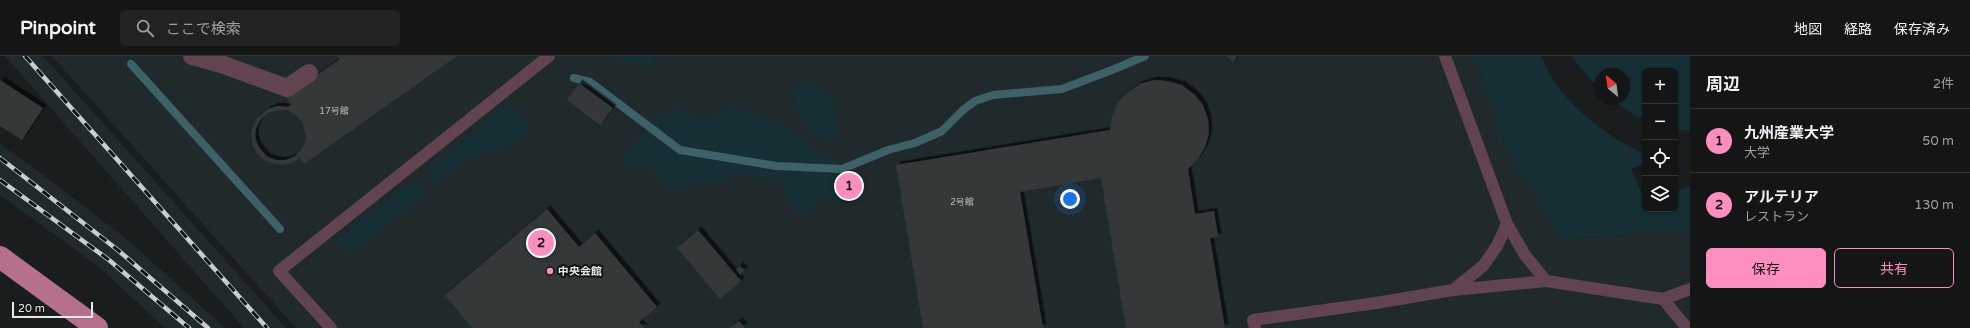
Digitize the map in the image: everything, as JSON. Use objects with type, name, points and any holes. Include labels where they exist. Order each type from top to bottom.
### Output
[{"type":"highway","points":[[0,257],[97,328]]},
{"type":"street","points":[[192,56],[221,64],[287,88],[309,73]]},
{"type":"lane","points":[[331,328],[279,272],[549,56]]},
{"type":"lane","points":[[1445,56],[1507,224],[1526,255],[1546,281]]},
{"type":"lane","points":[[1453,290],[1483,266],[1497,246],[1507,224]]},
{"type":"lane","points":[[1254,328],[1253,320],[1376,303],[1453,290],[1546,281],[1663,300],[1690,290]]},
{"type":"lane","points":[[1663,300],[1687,328]]},
{"type":"shaded area","points":[[5,56],[43,56],[286,328],[244,328]]},
{"type":"shaded area","points":[[52,56],[1474,56],[1506,147],[1562,240],[1690,229],[1690,328],[296,328]]},
{"type":"shaded area","points":[[610,56],[656,56],[654,65],[648,66],[635,62],[619,61]]},
{"type":"shaded area","points":[[1474,56],[1541,56],[1550,76],[1571,102],[1606,132],[1642,152],[1642,164],[1631,169],[1642,194],[1642,212],[1678,212],[1678,191],[1690,186],[1690,229],[1562,240],[1506,147]]},
{"type":"shaded area","points":[[1572,56],[1690,56],[1690,131],[1678,129],[1678,68],[1642,68],[1642,119],[1618,104],[1630,104],[1630,68],[1594,68],[1594,83],[1581,69]]},
{"type":"shaded area","points":[[811,79],[832,97],[835,135],[828,141],[808,128],[800,116],[791,94],[798,84]]},
{"type":"shaded area","points":[[508,101],[532,126],[523,139],[468,159],[435,185],[428,171]]},
{"type":"shaded area","points":[[731,105],[754,116],[783,125],[792,130],[815,151],[822,155],[842,159],[854,195],[850,200],[843,204],[821,196],[816,205],[810,209],[806,211],[798,211],[792,210],[785,187],[781,180],[740,174],[730,178],[726,185],[697,181],[686,188],[668,190],[654,171],[644,167],[635,170],[625,164],[624,154],[650,124],[669,111],[680,110],[706,120],[715,116]]},
{"type":"shaded area","points":[[0,144],[38,171],[129,241],[225,328],[165,328],[100,268],[0,195]]},
{"type":"shaded area","points":[[414,180],[425,194],[350,255],[335,240]]},
{"type":"building","points":[[337,56],[457,56],[304,164],[300,158],[292,163],[282,165],[273,164],[264,160],[252,145],[251,131],[257,118],[268,109],[277,106],[287,107],[291,105],[286,97],[340,59]],"holes":[[[277,110],[287,110],[296,115],[302,122],[306,140],[302,149],[295,156],[286,160],[276,160],[267,157],[258,146],[255,137],[256,128],[261,119],[268,113]]]},
{"type":"building","points":[[1226,56],[1237,56],[1233,62]]},
{"type":"building","points":[[0,80],[43,108],[22,140],[0,126]]},
{"type":"building","points":[[1154,80],[1168,81],[1182,85],[1194,94],[1203,105],[1208,119],[1209,133],[1205,147],[1198,159],[1188,169],[1195,214],[1214,211],[1218,237],[1210,238],[1225,328],[1126,328],[1101,178],[1020,192],[1043,328],[923,328],[896,165],[1110,130],[1112,116],[1118,102],[1128,92],[1140,84]]},
{"type":"building","points":[[579,83],[613,108],[600,125],[567,100]]},
{"type":"building","name":"中央会館","points":[[547,209],[579,247],[595,233],[657,307],[639,322],[644,328],[472,328],[445,295]]},
{"type":"building","points":[[698,230],[741,281],[720,299],[677,248]]},
{"type":"building","points":[[740,266],[745,270],[740,275],[736,269]]},
{"type":"building","points":[[739,321],[745,328],[729,328]]},
{"type":"waterway","points":[[574,78],[590,82],[680,150],[776,166],[842,169],[888,150],[915,143],[942,131],[963,110],[975,101],[993,95],[1062,89],[1145,56]]},
{"type":"waterway","points":[[131,64],[280,229]]},
{"type":"railway","points":[[25,56],[267,328]]},
{"type":"railway","points":[[0,158],[119,251],[208,328]]},
{"type":"railway","points":[[0,180],[109,260],[189,328]]},
{"type":"place","name":"九州産業大学","points":[[849,186]]},
{"type":"place","name":"アルテリア","points":[[541,243]]},
{"type":"place","name":"中央会館","points":[[550,271]]}]
